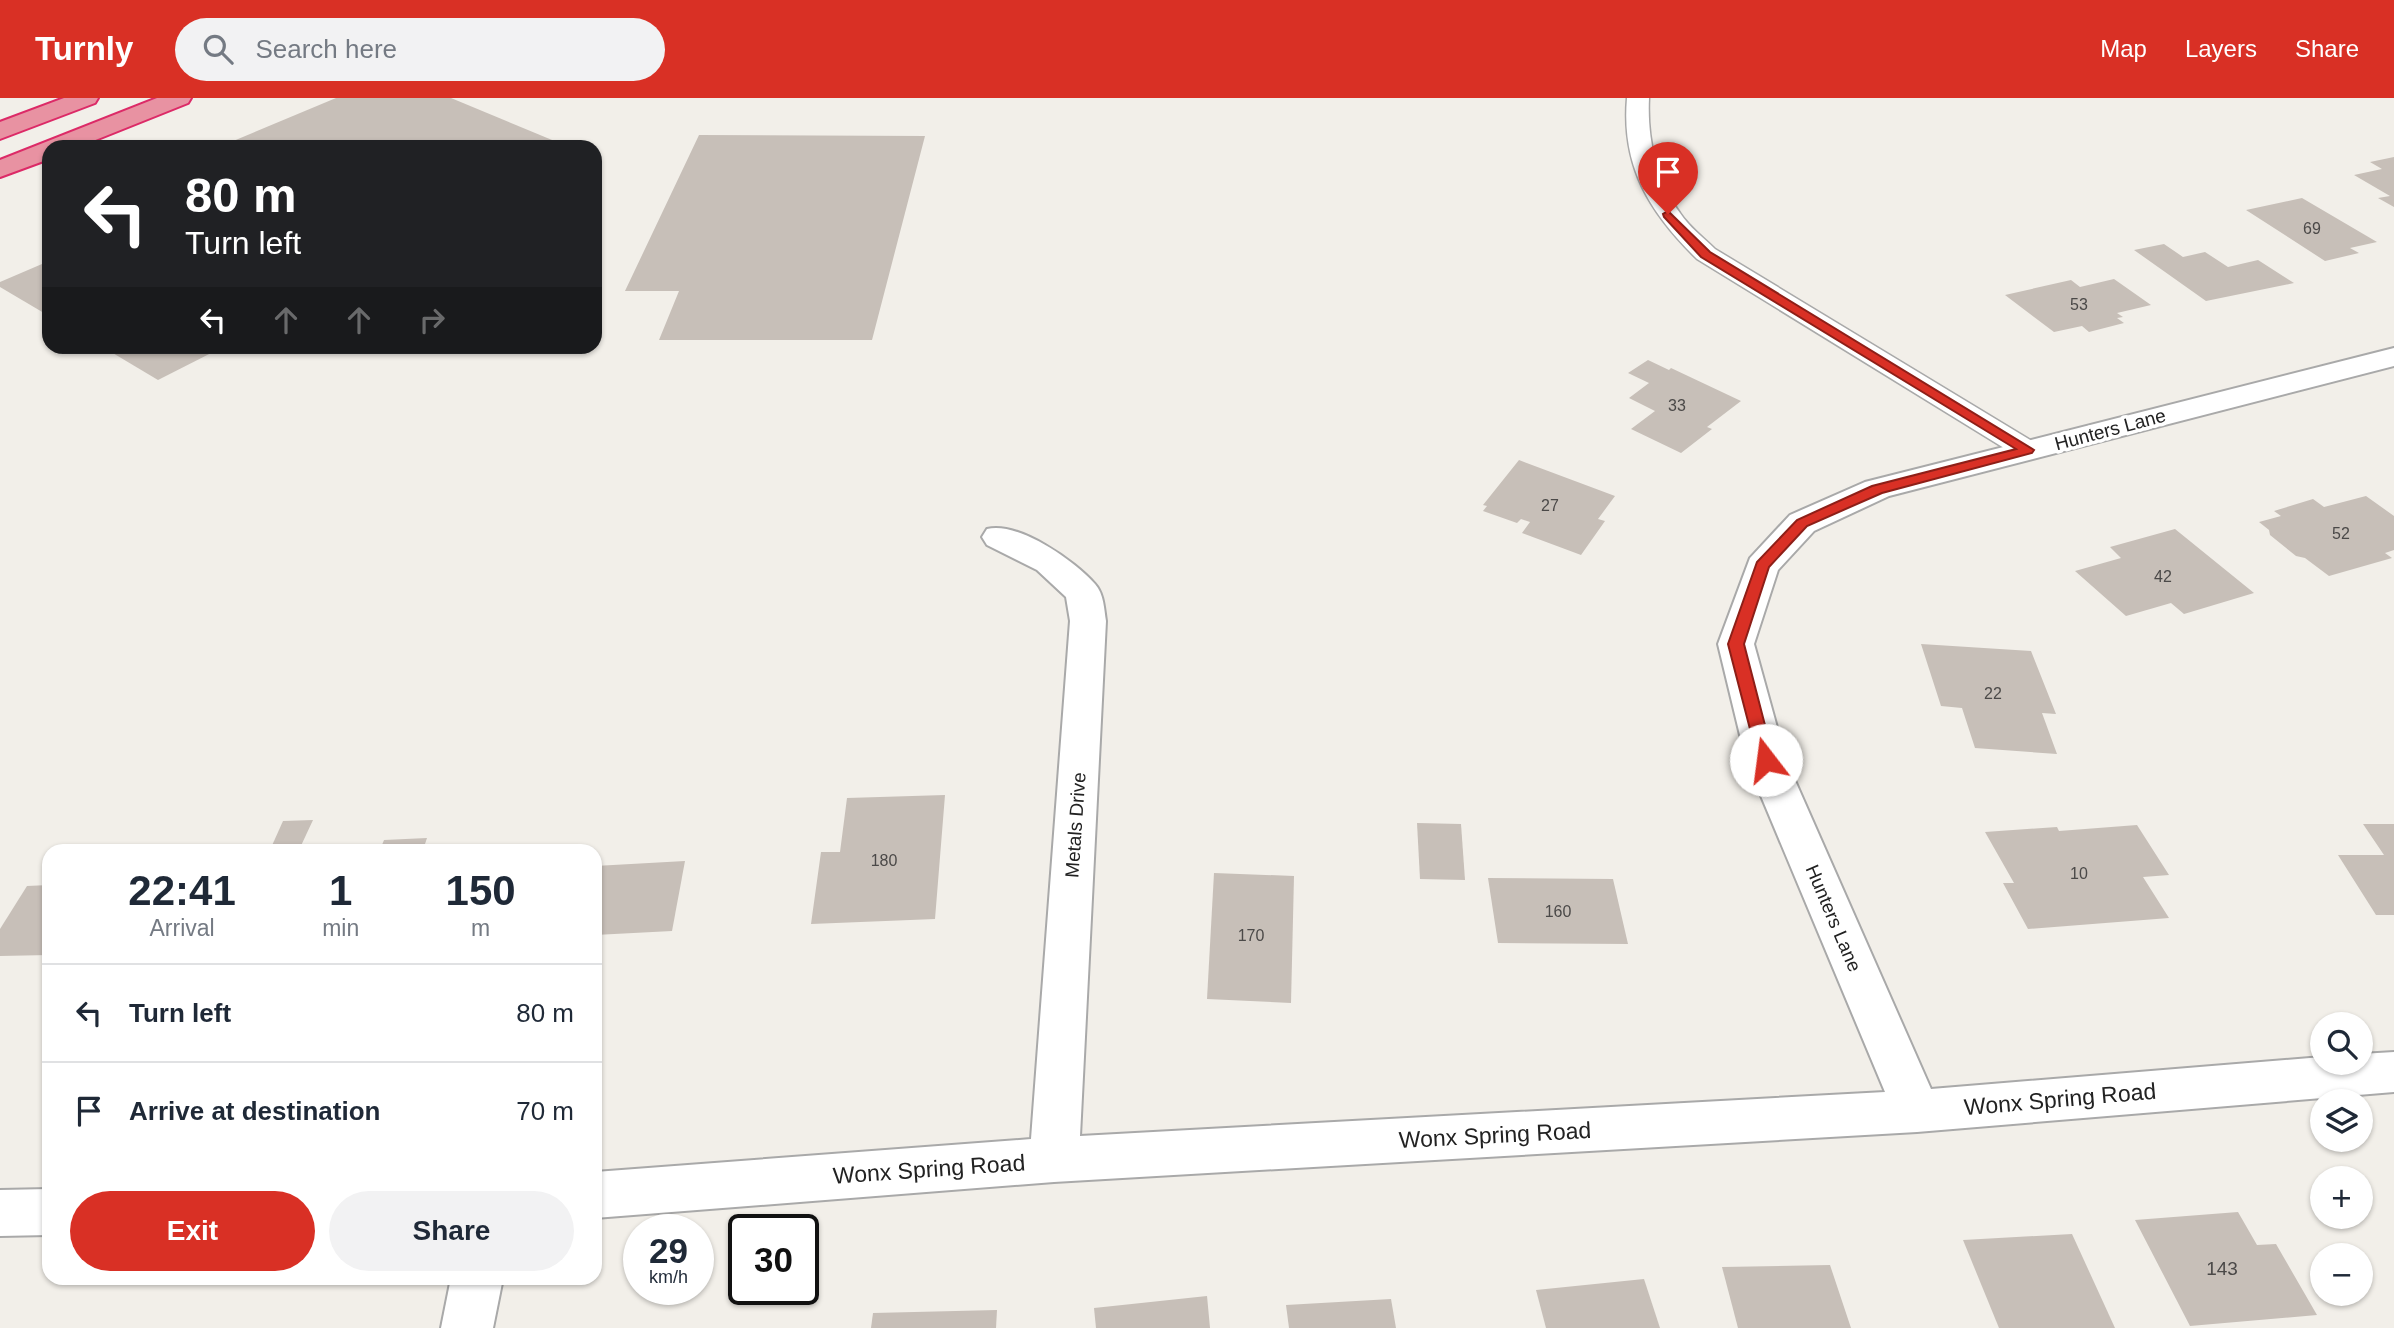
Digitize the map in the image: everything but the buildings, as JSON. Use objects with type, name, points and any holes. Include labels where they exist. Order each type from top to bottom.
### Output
[{"type":"highway","points":[[0,110],[29,98]]},
{"type":"highway","points":[[0,131],[86,98]]},
{"type":"highway","points":[[74,140],[179,98]]},
{"type":"highway","points":[[0,169],[42,153]]},
{"type":"street","name":"Hunters Lane","points":[[1917,1111],[1766,760],[1736,644],[1762,566],[1802,523],[1877,489],[2394,357]]},
{"type":"street","name":"Metals Drive","points":[[999,537],[1049,562],[1083,593],[1088,621],[1054,1160]]},
{"type":"street","name":"Wonx Spring Road","points":[[602,1194],[1054,1160],[1917,1111],[2394,1072]]},
{"type":"street","points":[[0,1213],[42,1212]]},
{"type":"street","points":[[467,1328],[476,1285]]},
{"type":"lane","points":[[1638,98],[1636,111],[1644,164],[1668,214],[1706,254],[2027,450]]},
{"type":"route","points":[[1668,214],[1706,254],[2027,450],[1877,489],[1802,523],[1762,566],[1736,644],[1766,760]]}]
